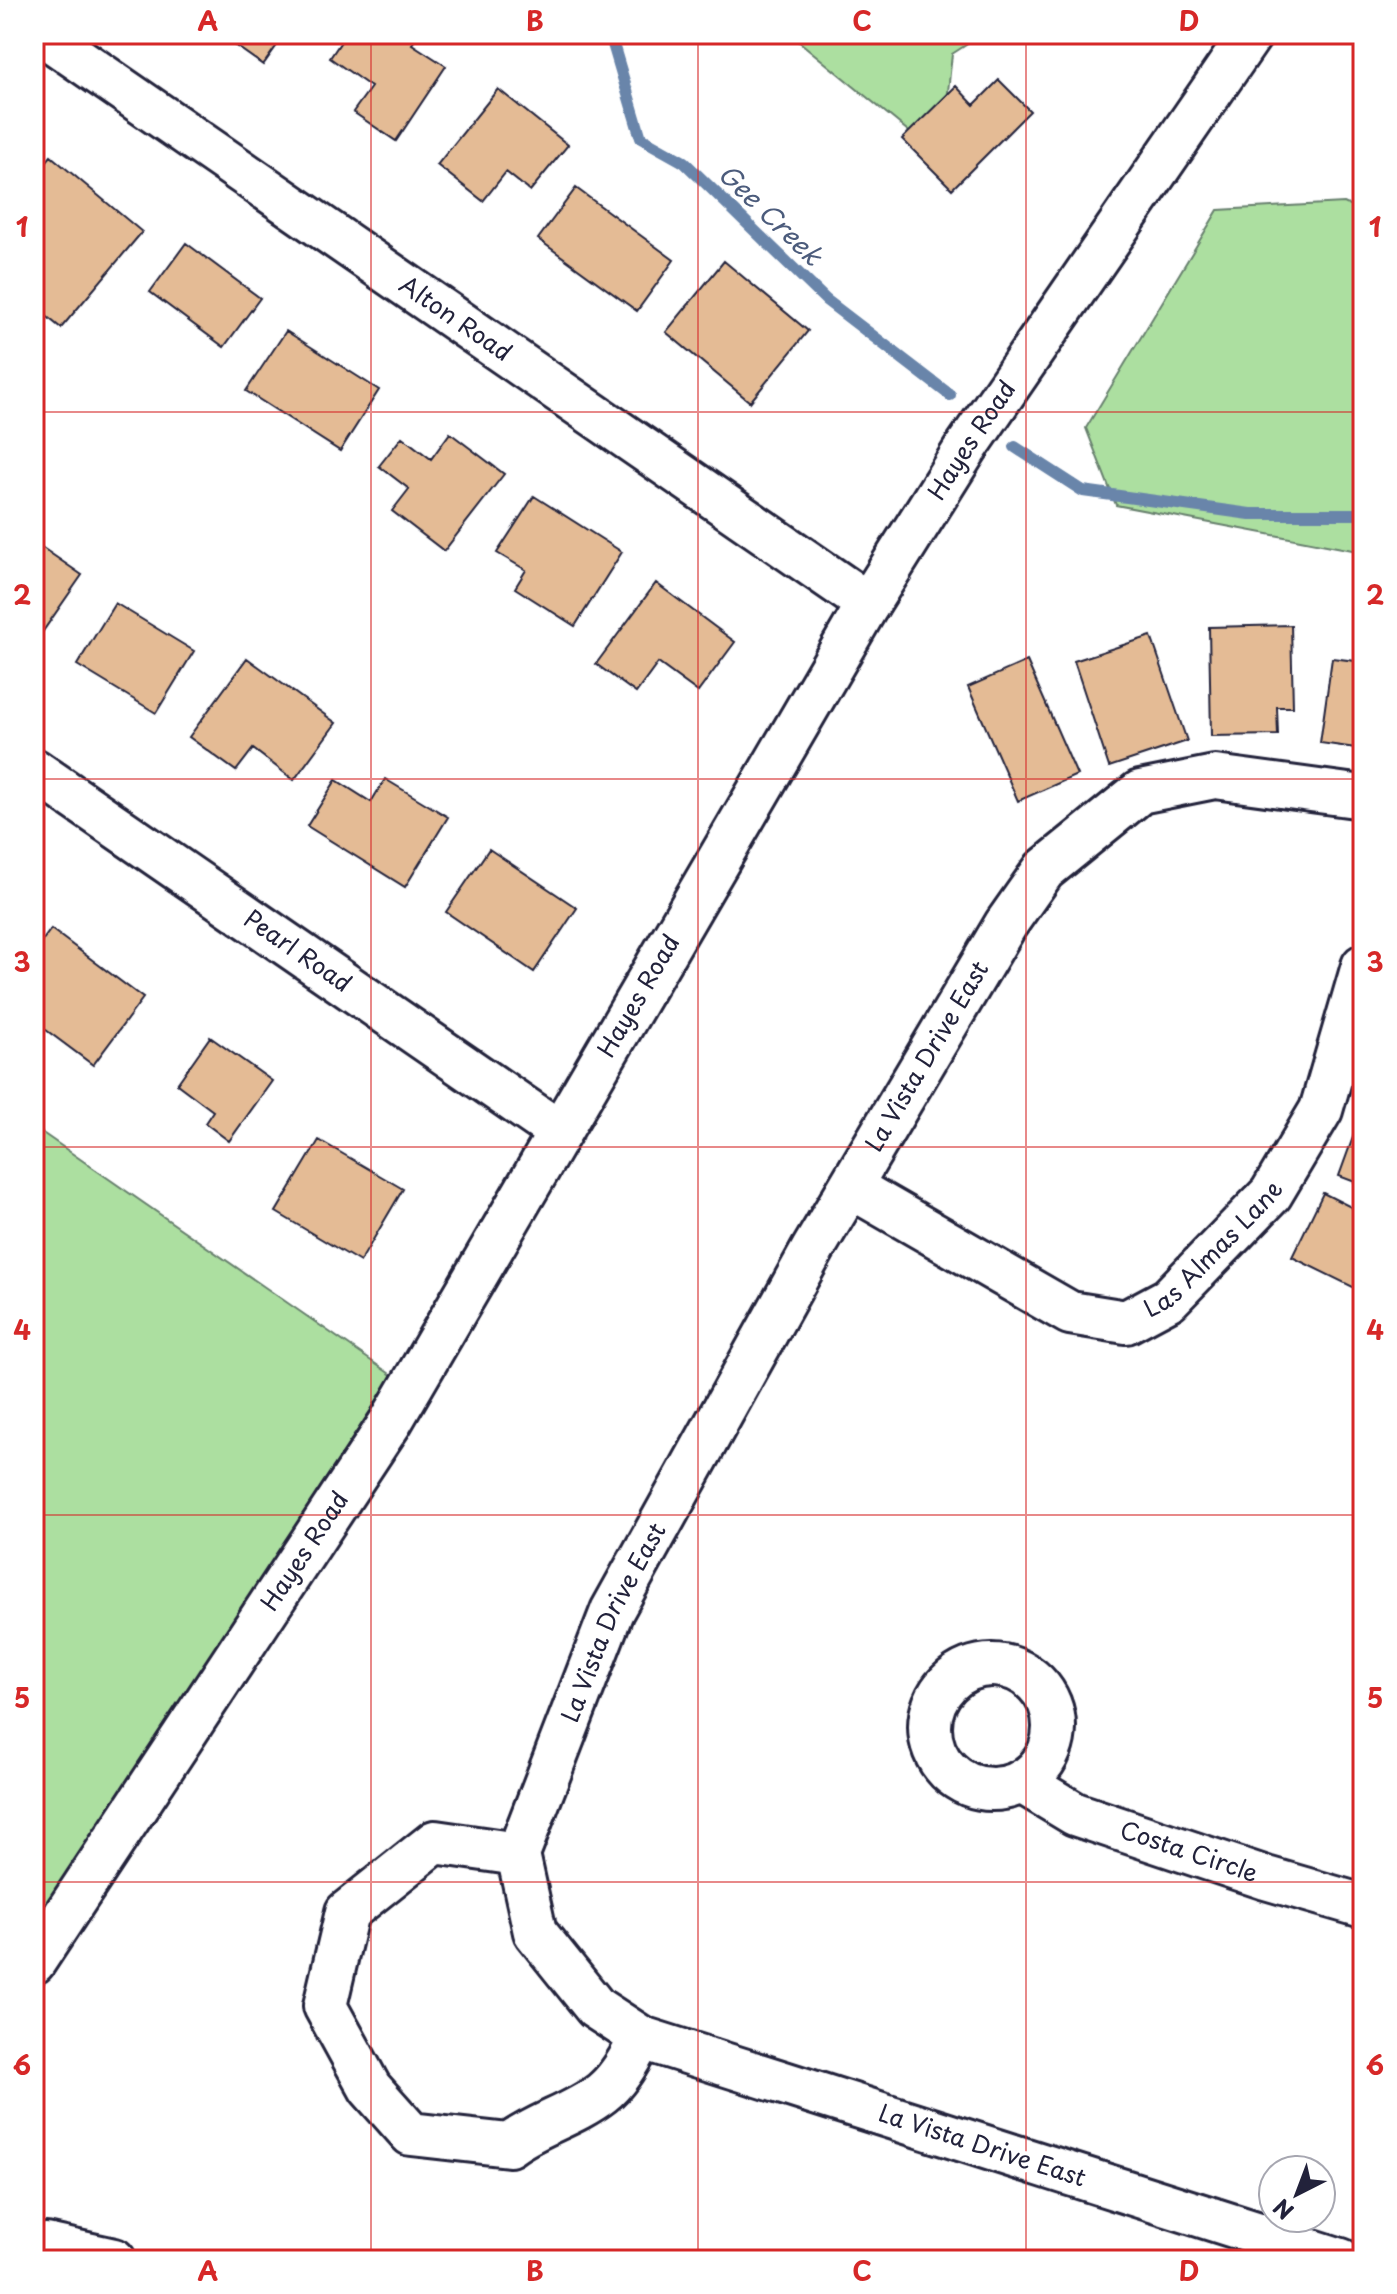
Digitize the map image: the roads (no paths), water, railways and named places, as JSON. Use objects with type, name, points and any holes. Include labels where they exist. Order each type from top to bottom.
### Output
[{"type":"street","name":"Hayes Road","points":[[34,1962],[390,1423],[868,604],[966,448],[1251,34]]},
{"type":"street","name":"Alton Road","points":[[57,38],[868,604]]},
{"type":"street","name":"Pearl Road","points":[[34,770],[559,1132]]},
{"type":"street","name":"La Vista Drive East","points":[[1341,2260],[642,2038],[596,2008],[535,1932],[518,1854],[612,1611],[851,1187],[1006,924],[1044,870],[1140,792],[1215,777],[1363,797]]},
{"type":"street","name":"Las Almas Lane","points":[[851,1187],[1070,1313],[1126,1322],[1169,1299],[1271,1194],[1321,1110],[1363,966]]},
{"type":"street","name":"Costa Circle","points":[[1022,1782],[1075,1814],[1266,1878],[1363,1906]]},
{"type":"street","points":[[518,1854],[435,1842],[347,1912],[325,2006],[370,2088],[411,2134],[509,2145],[525,2133],[601,2094],[624,2068],[642,2038]]},
{"type":"street","points":[[34,2247],[46,2245],[114,2260]]},
{"type":"waterway","name":"Gee Creek","points":[[610,34],[641,138],[684,162],[826,300],[950,395]]},
{"type":"waterway","name":"Gee Creek","points":[[1015,447],[1083,491],[1250,514],[1363,514]]}]
